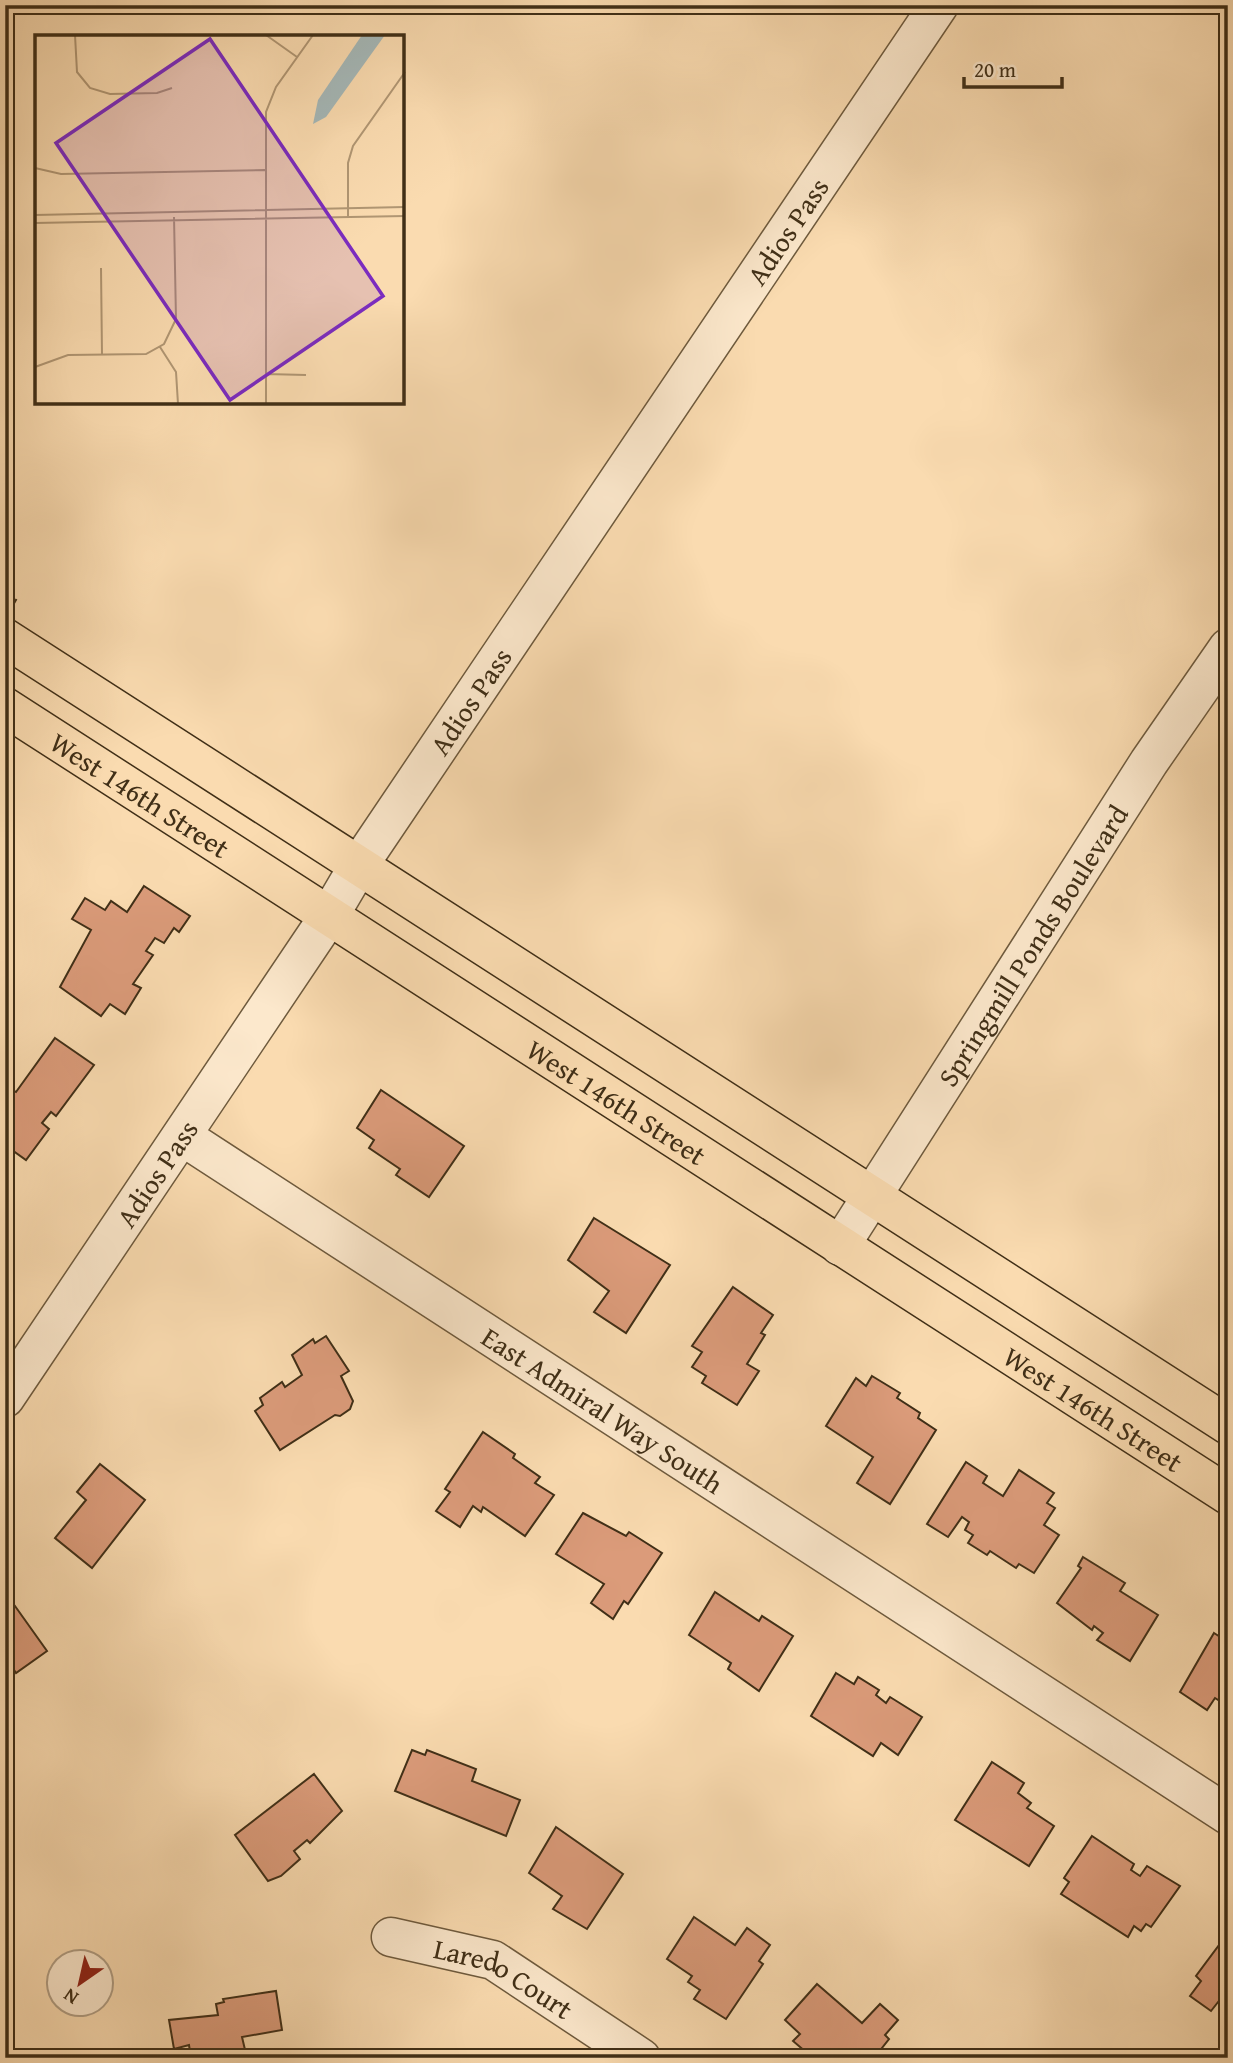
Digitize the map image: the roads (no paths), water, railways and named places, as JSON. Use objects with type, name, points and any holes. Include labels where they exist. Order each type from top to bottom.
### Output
[{"type":"main road","name":"West 146th Street","points":[[5,638],[1228,1425]]},
{"type":"main road","name":"West 146th Street","points":[[5,707],[1228,1495]]},
{"type":"street","name":"Adios Pass","points":[[5,1398],[329,916],[359,865],[937,6]]},
{"type":"street","name":"Springmill Ponds Boulevard","points":[[840,1246],[1149,762],[1228,648]]},
{"type":"street","name":"East Admiral Way South","points":[[182,1136],[1228,1815]]},
{"type":"street","name":"Laredo Court","points":[[391,1937],[493,1960],[642,2058]]}]
